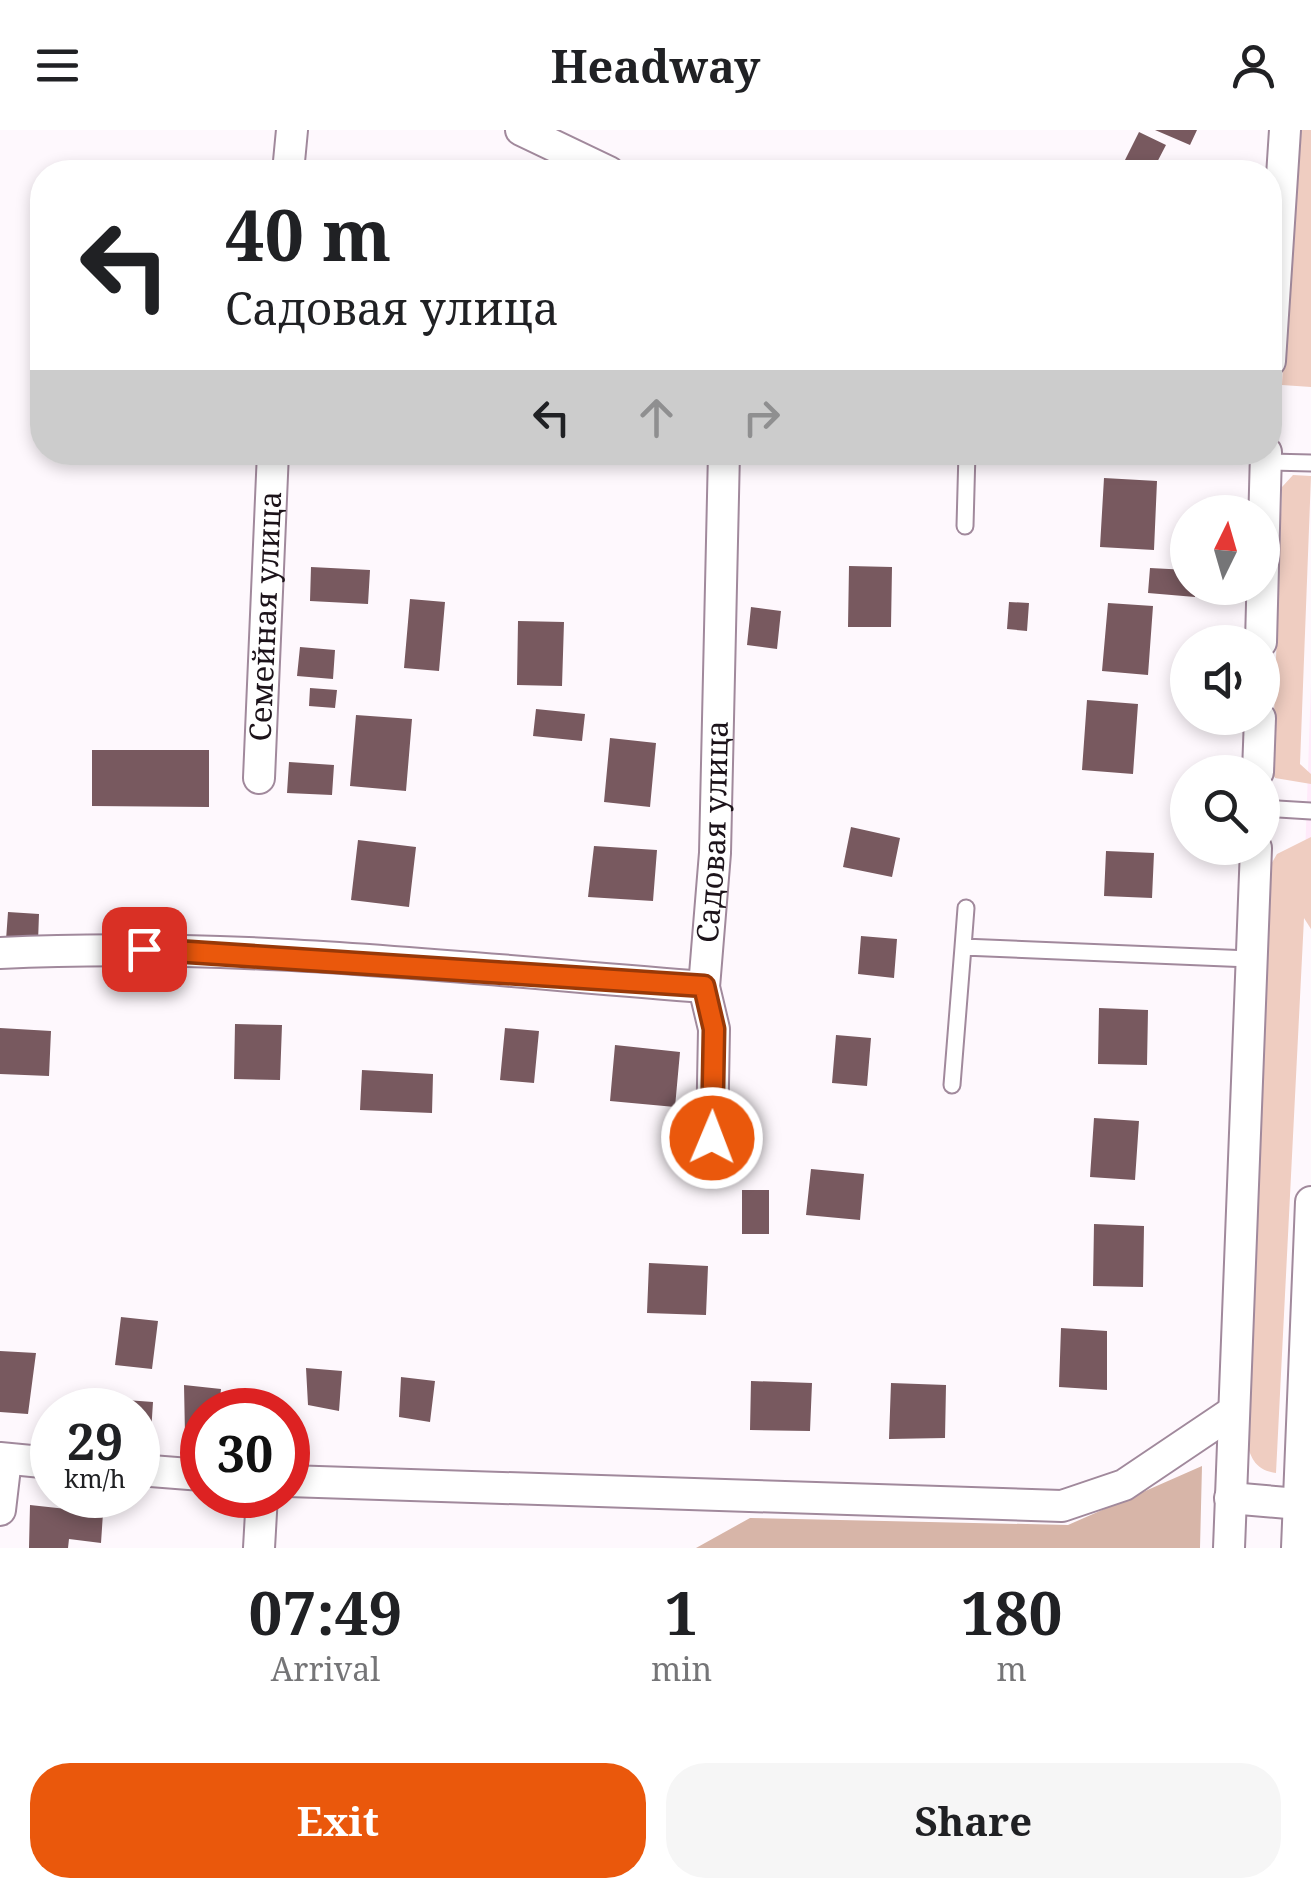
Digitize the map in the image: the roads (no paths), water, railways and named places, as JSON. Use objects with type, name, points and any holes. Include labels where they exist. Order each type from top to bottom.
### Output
[{"type":"street","points":[[289,160],[292,130]]},
{"type":"street","points":[[521,130],[584,160]]},
{"type":"street","points":[[1282,176],[1285,130]]},
{"type":"street","name":"Семейная улица","points":[[259,778],[272,465]]},
{"type":"street","name":"Садовая улица","points":[[0,953],[144,949],[255,954],[704,986],[714,854],[724,465]]},
{"type":"street","points":[[1262,625],[1266,465]]},
{"type":"street","points":[[1229,1548],[1231,1414],[1255,865]]},
{"type":"street","points":[[704,986],[713,1018],[712,1138]]},
{"type":"street","points":[[1297,1548],[1305,1505],[1311,1202]]},
{"type":"street","points":[[310,1482],[1062,1506],[1124,1485],[1231,1414]]},
{"type":"street","points":[[0,1510],[3,1458],[30,1461]]},
{"type":"street","points":[[1230,1498],[1305,1505]]},
{"type":"street","points":[[258,1548],[260,1518]]},
{"type":"lane","points":[[1282,459],[1311,463]]},
{"type":"lane","points":[[965,526],[967,465]]},
{"type":"lane","points":[[1280,809],[1311,812]]},
{"type":"lane","points":[[952,1085],[966,908]]},
{"type":"lane","points":[[963,946],[1250,958]]}]
